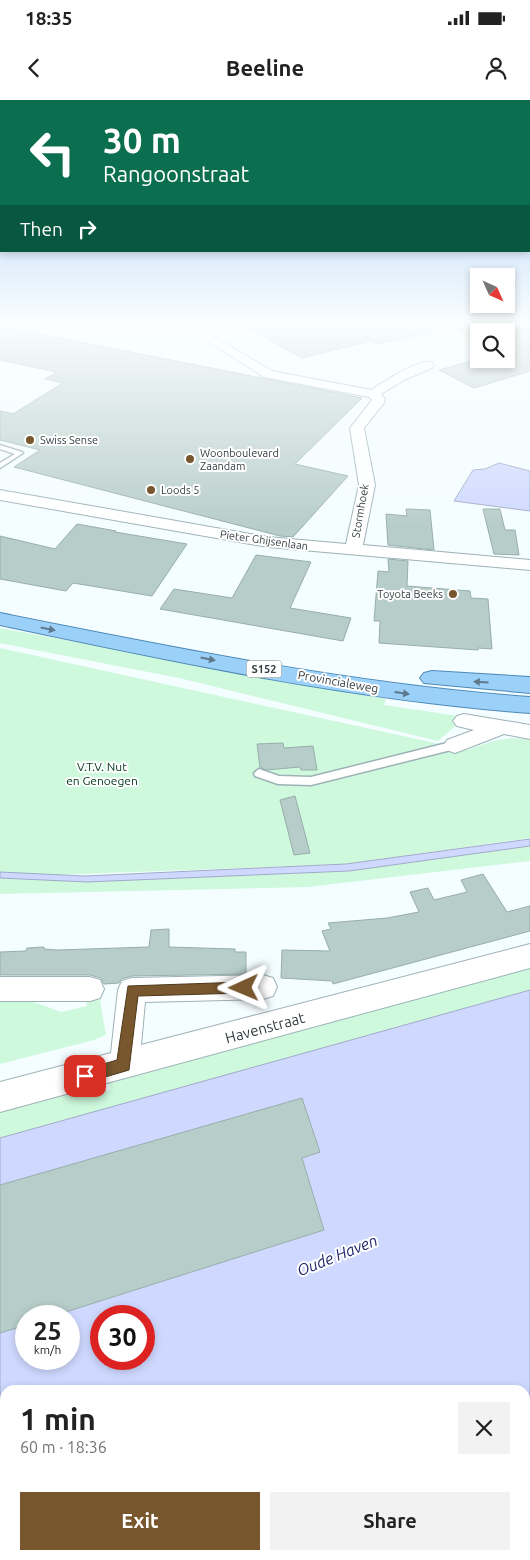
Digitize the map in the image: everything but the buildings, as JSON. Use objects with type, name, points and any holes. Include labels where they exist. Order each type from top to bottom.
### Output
[{"type":"main road","name":"Provincialeweg","points":[[0,603],[317,662],[445,680],[530,685]]},
{"type":"main road","name":"Provincialeweg","points":[[0,619],[363,687],[483,702],[530,705]]},
{"type":"street","points":[[369,393],[373,394]]},
{"type":"street","name":"Stormhoek","points":[[353,551],[367,486],[357,428],[359,422],[379,401],[373,394]]},
{"type":"street","name":"Pieter Ghijsenlaan","points":[[0,495],[268,542],[353,551],[530,565]]},
{"type":"street","points":[[464,721],[530,732]]},
{"type":"street","points":[[455,745],[504,727]]},
{"type":"street","name":"Havenstraat","points":[[0,1097],[530,956]]},
{"type":"street","points":[[124,1065],[132,990],[263,987]]},
{"type":"street","points":[[0,990],[90,989]]},
{"type":"lane","points":[[0,447],[20,452],[0,466]]},
{"type":"lane","points":[[259,772],[278,780],[311,781],[455,745]]},
{"type":"green space","points":[[0,628],[386,699],[384,705],[466,717],[438,741],[179,678],[0,643]]},
{"type":"green space","name":"V.T.V. Nut en Genoegen","points":[[0,648],[467,750],[505,739],[530,740],[530,838],[346,864],[0,877]]},
{"type":"green space","points":[[530,846],[530,861],[308,887],[0,894],[0,878],[87,882],[349,871]]},
{"type":"green space","points":[[530,967],[530,990],[0,1138],[0,1110],[85,1087],[86,1092],[102,1088],[102,1092],[110,1090],[109,1081]]},
{"type":"green space","points":[[98,989],[106,1035],[94,1040],[0,1064],[0,1002],[31,1001],[61,1012],[87,1006],[84,991]]},
{"type":"water","points":[[499,463],[530,471],[530,511],[454,501],[473,470],[485,469]]},
{"type":"water","points":[[530,839],[530,846],[349,871],[87,882],[0,878],[0,872],[85,876],[346,864]]},
{"type":"water","name":"Oude Haven","points":[[530,990],[530,1385],[0,1385],[0,1138]]},
{"type":"place","name":"Swiss Sense","points":[[30,440]]},
{"type":"place","name":"Woonboulevard Zaandam","points":[[190,459]]},
{"type":"place","name":"Loods 5","points":[[151,490]]},
{"type":"place","name":"Toyota Beeks","points":[[453,594]]},
{"type":"route","points":[[85,1076],[124,1065],[132,990],[244,988]]}]
